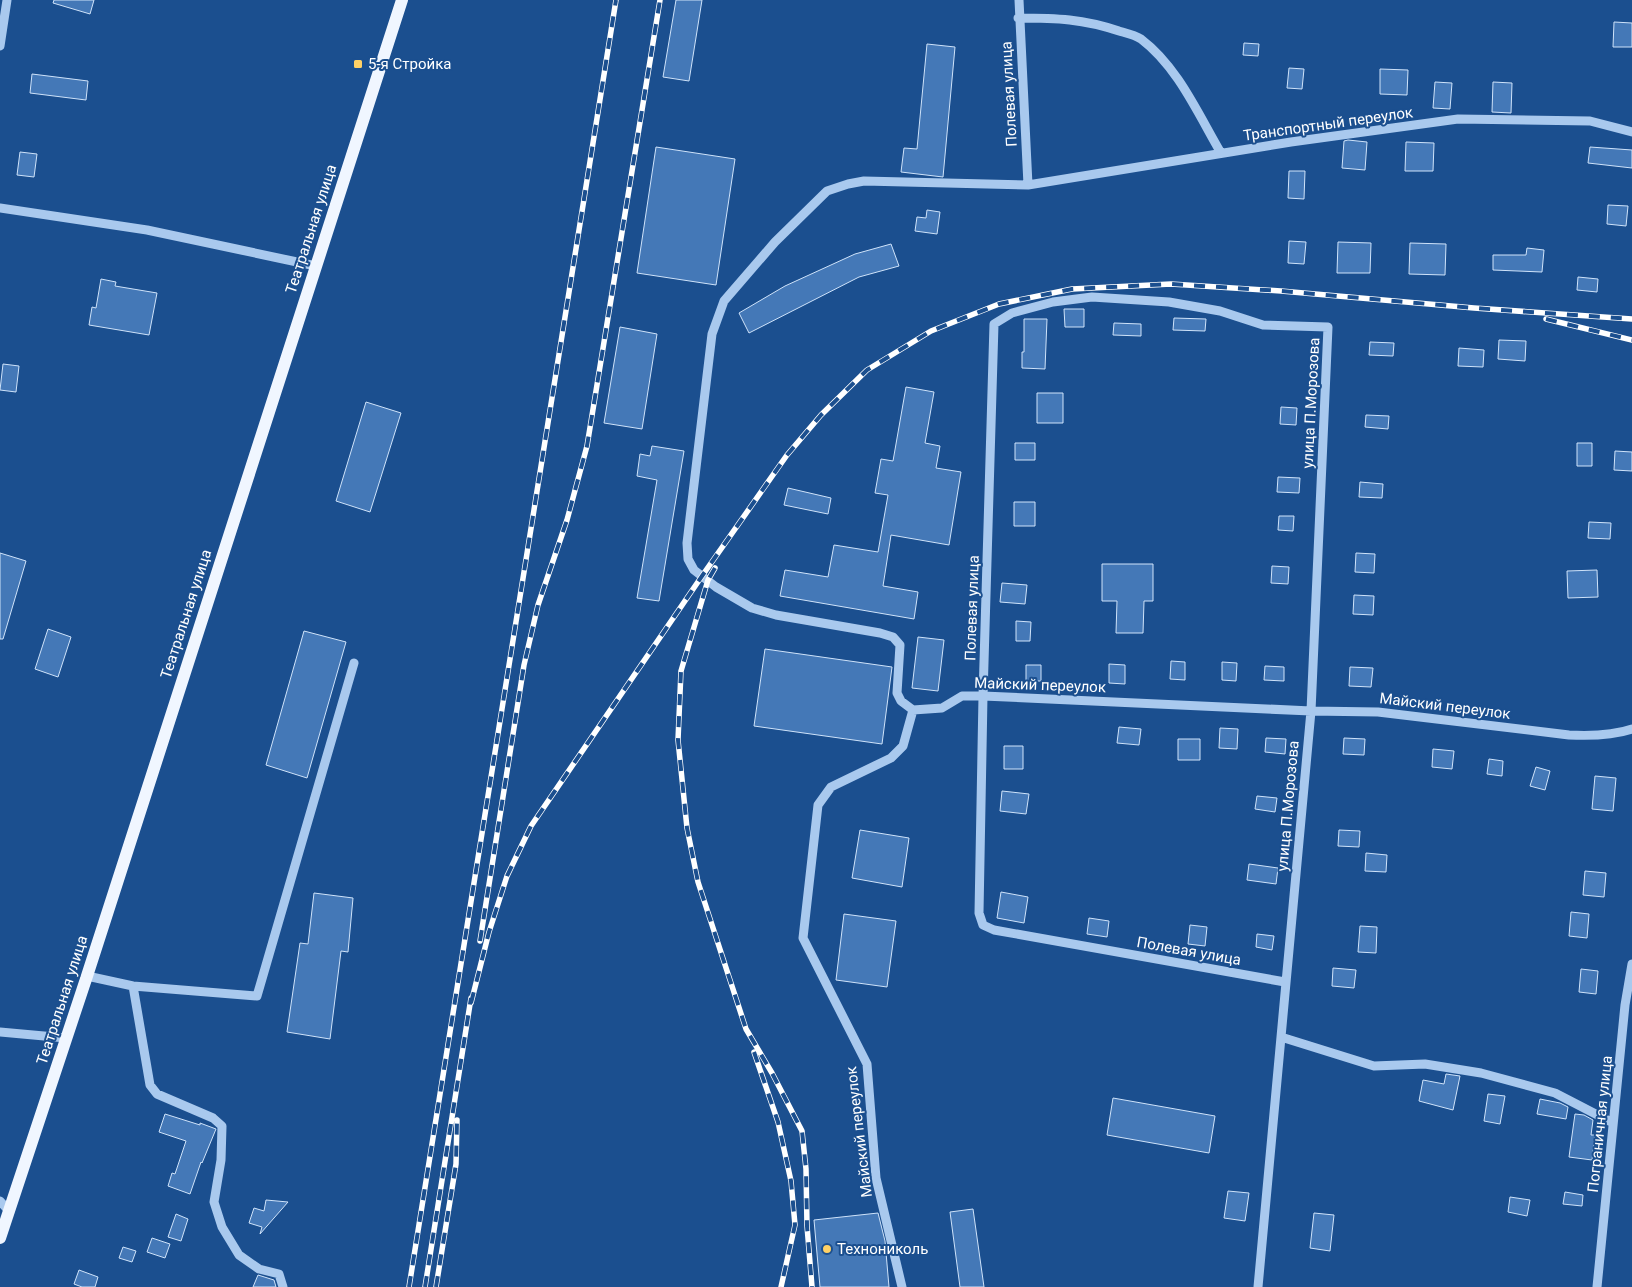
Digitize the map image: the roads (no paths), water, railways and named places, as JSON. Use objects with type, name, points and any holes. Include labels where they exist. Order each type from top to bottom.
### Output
[{"type":"main road","name":"Театральная улица","points":[[0,1238],[4,1206],[87,976],[402,0]]},
{"type":"street","points":[[0,46],[6,0]]},
{"type":"street","name":"Полевая улица","points":[[1018,0],[1028,186]]},
{"type":"street","points":[[1018,18],[1058,18],[1095,23],[1139,38],[1167,63],[1191,100],[1221,153]]},
{"type":"street","name":"Транспортный переулок","points":[[913,710],[901,701],[897,693],[900,646],[893,637],[880,633],[776,615],[752,608],[694,570],[688,559],[687,543],[712,334],[724,301],[775,242],[827,191],[864,181],[1028,186],[1221,153],[1458,119],[1590,121],[1632,132]]},
{"type":"street","points":[[0,208],[147,230],[316,266]]},
{"type":"street","name":"Полевая улица","points":[[1285,982],[994,930],[984,925],[979,913],[983,696],[994,324],[1012,313],[1053,302],[1092,297],[1169,302],[1220,311],[1263,325],[1328,327]]},
{"type":"street","name":"улица П.Морозова","points":[[1258,1287],[1311,711],[1328,327]]},
{"type":"street","points":[[87,976],[133,986],[257,996],[354,663]]},
{"type":"street","name":"Майский переулок","points":[[902,1287],[876,1178],[867,1064],[803,938],[818,804],[831,787],[891,758],[903,746],[913,710],[942,708],[962,696],[983,696],[1311,711],[1378,712],[1569,735],[1595,736],[1632,729]]},
{"type":"street","name":"Пограничная улица","points":[[1598,1287],[1625,1005],[1632,964]]},
{"type":"street","points":[[133,986],[150,1084],[157,1094],[213,1118],[222,1126],[221,1160],[214,1202],[222,1227],[239,1255],[259,1268],[279,1274],[283,1287]]},
{"type":"street","points":[[0,1032],[66,1038]]},
{"type":"street","points":[[1280,1037],[1374,1066],[1425,1064],[1490,1075],[1555,1092],[1614,1123]]},
{"type":"railway","points":[[409,1287],[616,0]]},
{"type":"railway","points":[[480,941],[524,665],[538,605],[567,520],[587,446],[660,0]]},
{"type":"railway","points":[[471,1003],[489,932],[507,876],[531,826],[702,576],[787,455],[821,415],[867,370],[931,331],[999,304],[1072,289],[1171,284],[1632,319]]},
{"type":"railway","points":[[1546,319],[1632,340]]},
{"type":"railway","points":[[715,568],[708,580],[681,671],[678,740],[687,828],[698,882],[746,1029],[772,1073],[802,1131],[806,1169],[807,1226],[812,1287]]},
{"type":"railway","points":[[425,1287],[471,998]]},
{"type":"railway","points":[[754,1052],[778,1122],[791,1181],[795,1225],[781,1287]]},
{"type":"railway","points":[[436,1287],[456,1164],[457,1120]]},
{"type":"place","name":"5-я Стройка","points":[[358,64]]},
{"type":"place","name":"Технониколь","points":[[827,1249]]}]
